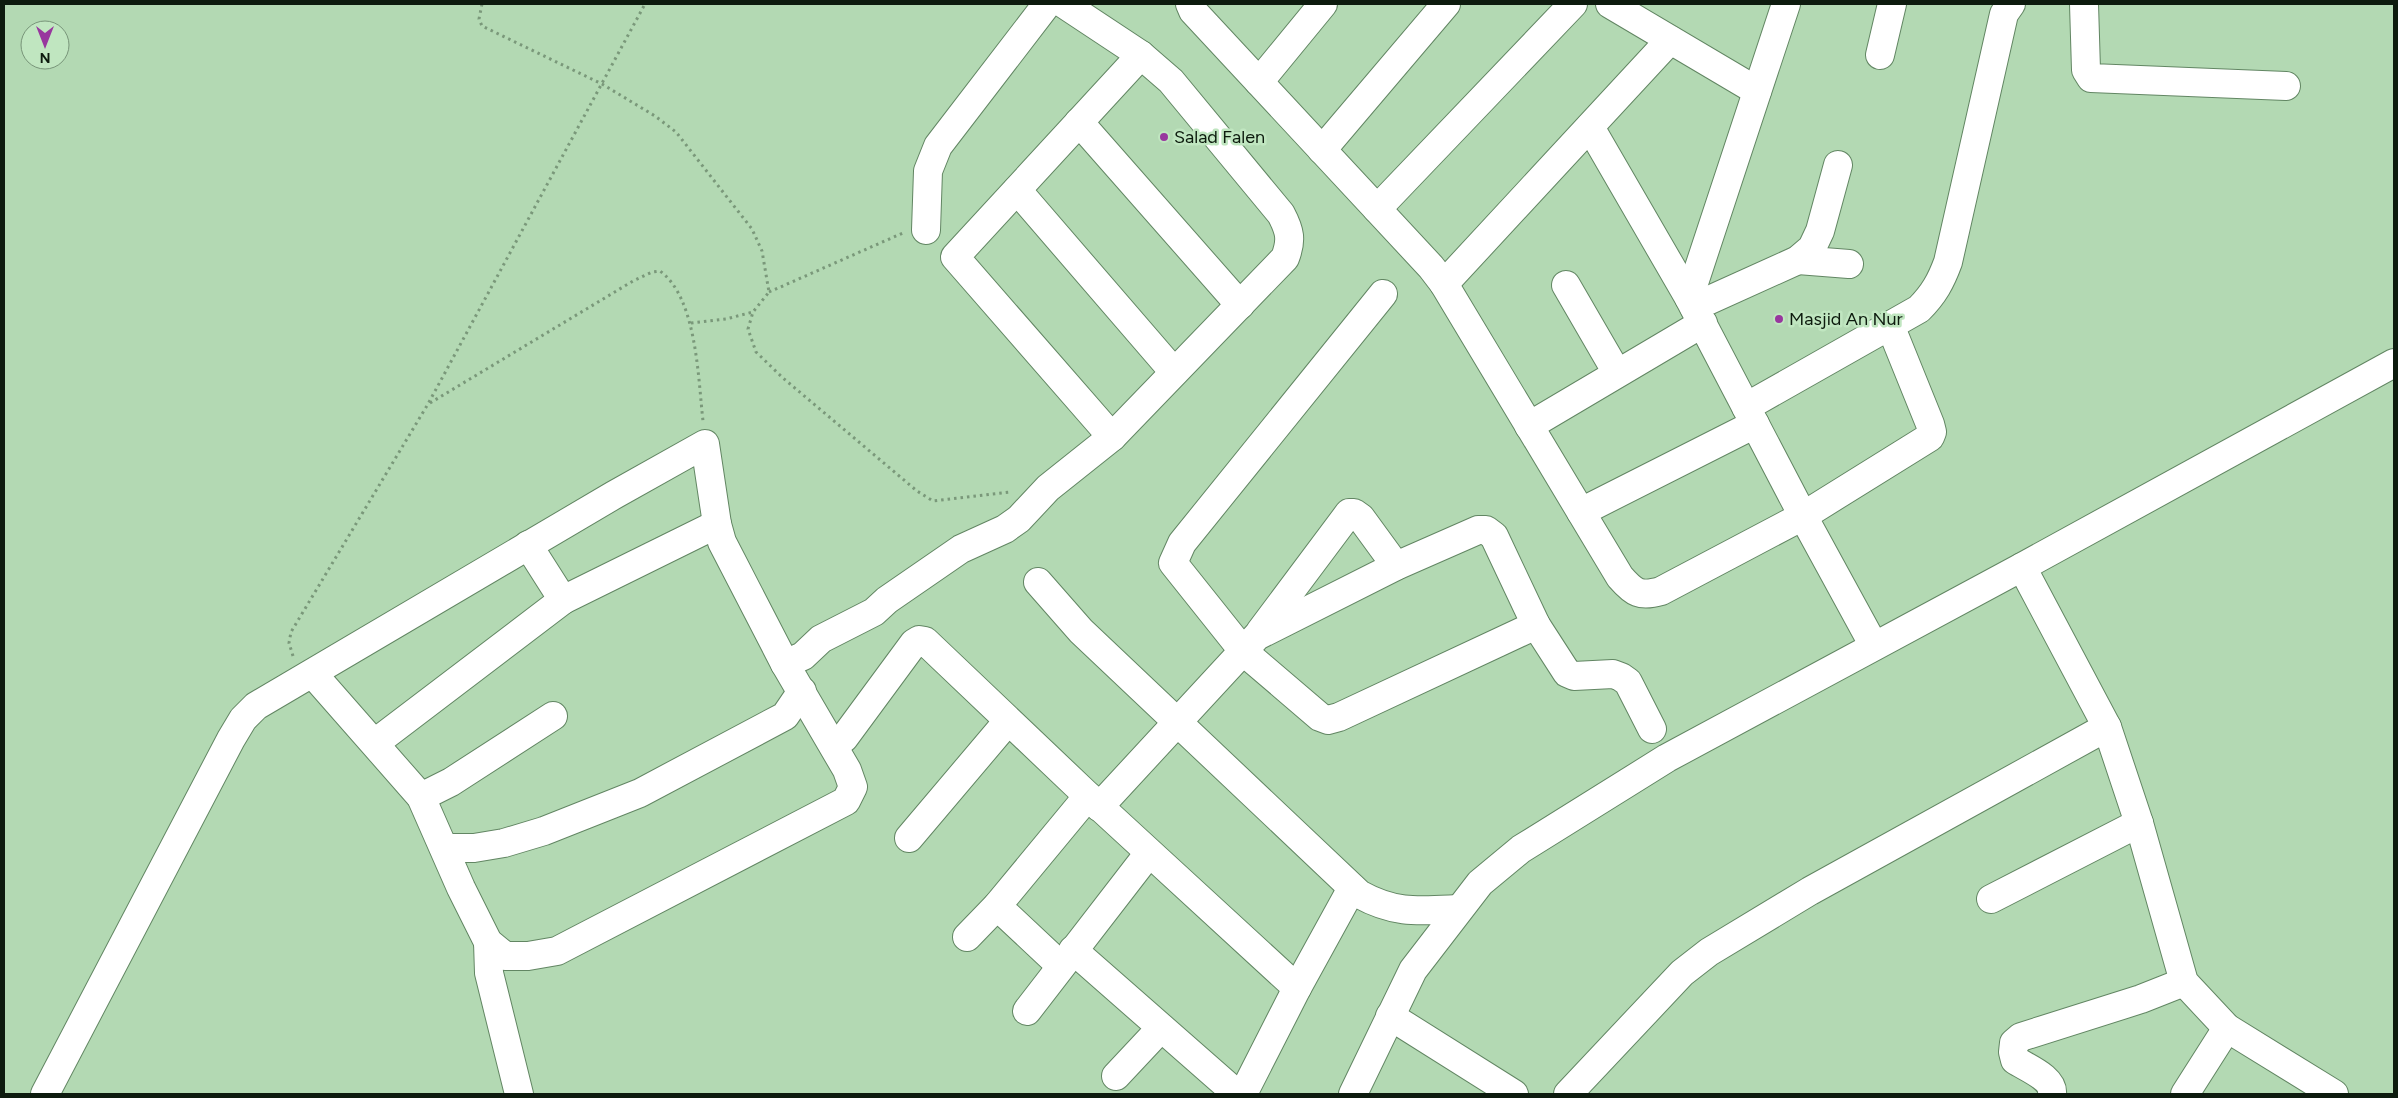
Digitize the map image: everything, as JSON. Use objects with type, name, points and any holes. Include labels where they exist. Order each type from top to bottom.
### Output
[{"type":"street","points":[[926,230],[928,171],[938,146],[1047,4]]},
{"type":"street","points":[[785,664],[803,656],[821,639],[874,612],[887,600],[961,549],[1005,529],[1019,519],[1048,488],[1112,437],[1285,258],[1291,244],[1290,230],[1281,214],[1171,81],[1141,55],[1064,4]]},
{"type":"street","points":[[1190,4],[1193,11],[1444,284],[1620,577],[1632,590],[1647,595],[1661,591],[1803,516],[1919,444],[1931,434],[1930,424],[1890,325]]},
{"type":"street","points":[[1259,82],[1323,4]]},
{"type":"street","points":[[1322,150],[1446,4]]},
{"type":"street","points":[[1377,209],[1573,4]]},
{"type":"street","points":[[1610,4],[1757,91]]},
{"type":"street","points":[[1880,55],[1892,4]]},
{"type":"street","points":[[1581,512],[1750,416],[1890,325],[1919,309],[1933,296],[1941,283],[1948,262],[2004,14],[2011,4]]},
{"type":"street","points":[[2084,4],[2086,70],[2091,78],[2286,86]]},
{"type":"street","points":[[1695,309],[1782,5]]},
{"type":"street","points":[[1444,284],[1670,40]]},
{"type":"street","points":[[1112,437],[955,257],[1141,55]]},
{"type":"street","points":[[1079,122],[1240,305]]},
{"type":"street","points":[[1590,127],[1695,309],[1803,516],[1874,646]]},
{"type":"street","points":[[1529,426],[1617,373],[1695,309],[1798,260],[1812,248],[1820,230],[1838,165]]},
{"type":"street","points":[[1017,190],[1174,372]]},
{"type":"street","points":[[1798,260],[1849,264]]},
{"type":"street","points":[[1566,285],[1617,373]]},
{"type":"street","points":[[1383,294],[1182,543],[1173,563],[1320,717],[1328,720],[1339,717],[1536,624]]},
{"type":"street","points":[[1353,1094],[1413,970],[1458,909],[1480,883],[1521,849],[1667,758],[2022,567],[2394,363]]},
{"type":"street","points":[[45,1094],[244,719],[256,706],[528,545],[705,444],[717,524],[722,542],[785,664],[847,770],[853,787],[846,800],[557,951],[528,956],[505,956],[488,942],[461,888],[421,797],[375,742],[312,674]]},
{"type":"street","points":[[967,937],[1094,802],[1179,722],[1250,644],[1349,513],[1354,513],[1361,518],[1396,566]]},
{"type":"street","points":[[375,742],[563,600],[717,524]]},
{"type":"street","points":[[1250,644],[1396,566],[1464,535],[1478,530],[1486,530],[1494,536],[1536,624],[1567,673],[1582,677],[1613,674],[1621,677],[1628,682],[1652,729]]},
{"type":"street","points":[[528,545],[563,600]]},
{"type":"street","points":[[2022,567],[2107,727],[2139,823],[2184,982],[2227,1028],[2334,1094]]},
{"type":"street","points":[[1038,582],[1081,632],[1179,722],[1352,888],[1379,905],[1397,909],[1419,911],[1458,909]]},
{"type":"street","points":[[844,738],[914,643],[920,640],[929,645],[1094,802],[1296,988]]},
{"type":"street","points":[[444,848],[474,848],[504,843],[544,831],[640,793],[785,716],[802,691]]},
{"type":"street","points":[[421,797],[451,782],[553,716]]},
{"type":"street","points":[[909,838],[1008,721]]},
{"type":"street","points":[[1568,1094],[1682,973],[1709,952],[1810,891],[2107,727]]},
{"type":"street","points":[[1991,899],[2139,823]]},
{"type":"street","points":[[1026,1010],[1149,853]]},
{"type":"street","points":[[1243,1094],[1296,988],[1352,888]]},
{"type":"street","points":[[997,906],[1161,1028],[1237,1094]]},
{"type":"street","points":[[488,942],[489,973],[519,1094]]},
{"type":"street","points":[[2052,1094],[2052,1089],[2047,1081],[2016,1060],[2013,1052],[2014,1043],[2021,1037],[2141,999],[2184,982]]},
{"type":"street","points":[[1390,1016],[1514,1094]]},
{"type":"street","points":[[1116,1076],[1161,1028]]},
{"type":"street","points":[[2184,1094],[2227,1028]]},
{"type":"path","points":[[482,4],[479,20],[482,26],[602,84],[655,116],[676,132],[752,230],[762,251],[769,292]]},
{"type":"path","points":[[312,674],[291,655],[289,643],[291,632],[428,404],[645,4]]},
{"type":"path","points":[[926,230],[906,232],[769,292],[753,312],[748,329],[756,352],[790,384],[917,491],[933,501],[1048,488]]},
{"type":"path","points":[[428,404],[633,280],[652,272],[660,271],[670,278],[691,323],[705,444]]},
{"type":"path","points":[[691,323],[726,319],[753,312]]},
{"type":"place","name":"Salad Falen","points":[[1164,137]]},
{"type":"place","name":"Masjid An Nur","points":[[1779,319]]}]
